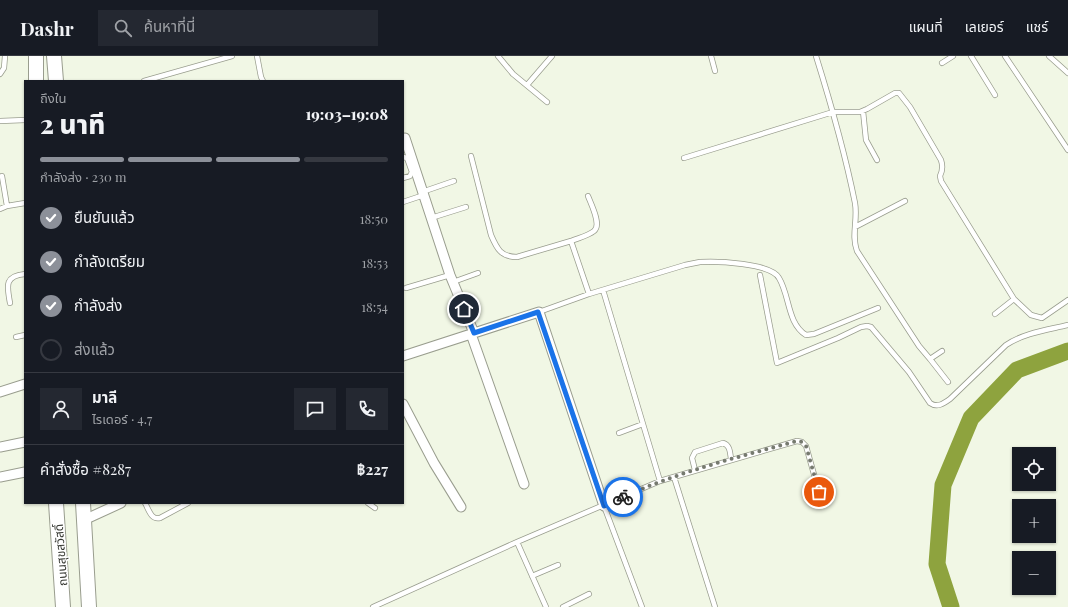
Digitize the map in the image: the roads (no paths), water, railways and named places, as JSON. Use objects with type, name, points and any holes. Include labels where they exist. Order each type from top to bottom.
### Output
[{"type":"main road","points":[[36,56],[36,80]]},
{"type":"main road","points":[[54,56],[56,80]]},
{"type":"main road","name":"ถนนสุขสวัสดิ์","points":[[56,504],[63,607]]},
{"type":"main road","points":[[83,504],[89,607]]},
{"type":"street","points":[[405,138],[431,218],[524,484]]},
{"type":"street","points":[[404,356],[538,312],[604,506]]},
{"type":"street","points":[[0,392],[24,384]]},
{"type":"street","points":[[404,406],[434,463],[461,507]]},
{"type":"street","points":[[0,447],[24,442]]},
{"type":"street","points":[[0,477],[24,472]]},
{"type":"street","points":[[84,520],[119,504]]},
{"type":"lane","points":[[0,74],[4,68],[5,56]]},
{"type":"lane","points":[[148,80],[232,56]]},
{"type":"lane","points":[[257,56],[261,77],[263,80]]},
{"type":"lane","points":[[498,56],[513,74],[547,102]]},
{"type":"lane","points":[[527,85],[552,56]]},
{"type":"lane","points":[[711,56],[715,71]]},
{"type":"lane","points":[[816,56],[833,112],[855,204],[856,218],[854,243],[857,251],[919,346],[948,382]]},
{"type":"lane","points":[[942,63],[953,56]]},
{"type":"lane","points":[[971,56],[995,95]]},
{"type":"lane","points":[[1005,56],[1068,150]]},
{"type":"lane","points":[[1049,56],[1068,72]]},
{"type":"lane","points":[[684,158],[833,112],[860,112],[895,93],[899,93],[941,160],[943,165],[943,170],[940,176],[941,181],[1014,299],[1031,314],[1042,318],[1068,300]]},
{"type":"lane","points":[[863,111],[866,140],[877,160]]},
{"type":"lane","points":[[0,121],[24,120]]},
{"type":"lane","points":[[471,156],[491,235],[500,252],[509,257],[517,257],[571,241],[596,230],[597,220],[588,196]]},
{"type":"lane","points":[[404,157],[407,158],[412,172],[410,176],[404,178]]},
{"type":"lane","points":[[2,176],[7,206]]},
{"type":"lane","points":[[404,202],[454,181]]},
{"type":"lane","points":[[855,227],[905,201]]},
{"type":"lane","points":[[0,209],[7,206],[24,203]]},
{"type":"lane","points":[[431,218],[466,207]]},
{"type":"lane","points":[[571,241],[589,294]]},
{"type":"lane","points":[[538,312],[589,294],[685,265],[700,262],[756,266],[772,270],[780,279],[795,324],[800,332],[806,335],[814,334],[878,308]]},
{"type":"lane","points":[[406,288],[478,273]]},
{"type":"lane","points":[[10,303],[7,287],[8,282],[11,278],[19,274],[24,274]]},
{"type":"lane","points":[[760,275],[777,363],[838,338],[861,326],[871,327],[909,372],[930,403],[934,406],[940,405],[950,399],[1014,339],[1068,325]]},
{"type":"lane","points":[[603,290],[660,481]]},
{"type":"lane","points":[[994,314],[1014,299]]},
{"type":"lane","points":[[16,337],[24,335]]},
{"type":"lane","points":[[930,359],[942,351]]},
{"type":"lane","points":[[619,433],[643,424]]},
{"type":"lane","points":[[373,607],[517,542],[660,481],[731,459],[797,441],[802,442],[806,446],[819,492]]},
{"type":"lane","points":[[695,470],[692,458],[695,452],[723,443],[727,444],[731,459]]},
{"type":"lane","points":[[674,477],[715,607]]},
{"type":"lane","points":[[146,504],[152,517],[156,519],[186,504]]},
{"type":"lane","points":[[369,504],[375,508]]},
{"type":"lane","points":[[604,506],[642,607]]},
{"type":"lane","points":[[517,542],[546,607]]},
{"type":"lane","points":[[532,576],[558,565]]},
{"type":"lane","points":[[563,607],[589,594]]},
{"type":"waterway","points":[[951,607],[937,564],[943,485],[971,418],[1017,370],[1068,351]]}]
